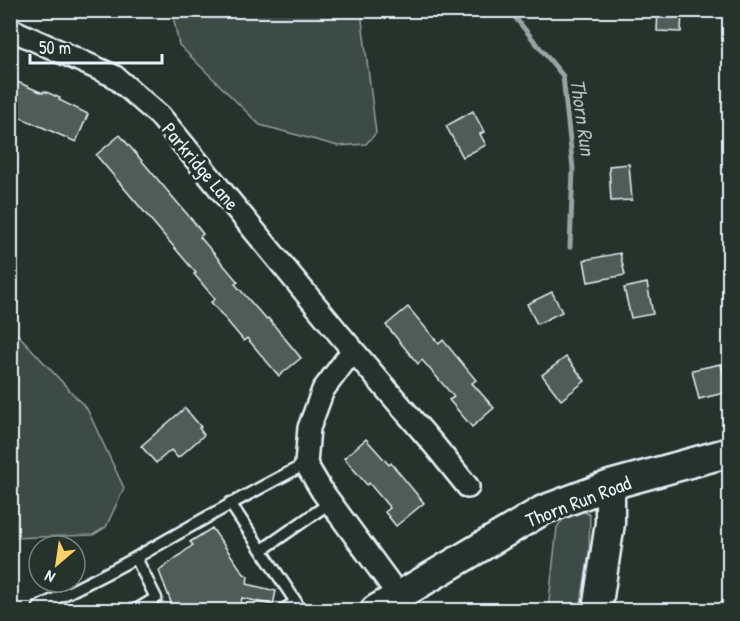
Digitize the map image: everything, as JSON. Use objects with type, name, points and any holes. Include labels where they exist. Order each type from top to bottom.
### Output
[{"type":"street","name":"Parkridge Lane","points":[[10,28],[114,76],[160,116],[468,487]]},
{"type":"street","points":[[353,350],[323,390],[309,428],[306,464],[331,502],[387,603]]},
{"type":"street","name":"Thorn Run Road","points":[[387,603],[543,510],[610,485],[729,452]]},
{"type":"street","points":[[597,610],[610,523],[610,485]]},
{"type":"lane","points":[[40,610],[39,607],[136,558],[230,503],[306,464]]},
{"type":"lane","points":[[262,550],[331,502]]},
{"type":"lane","points":[[230,503],[296,602],[283,610]]},
{"type":"lane","points":[[136,558],[156,598],[136,610]]},
{"type":"shaded area","points":[[172,11],[365,11],[362,20],[376,133],[366,144],[338,146],[260,125],[179,45]]},
{"type":"shaded area","points":[[11,327],[87,409],[124,488],[106,527],[93,535],[27,534],[27,537],[11,538]]},
{"type":"shaded area","points":[[579,509],[590,515],[589,553],[580,610],[548,610],[557,527],[567,514]]},
{"type":"building","points":[[658,10],[682,10],[681,32],[657,31]]},
{"type":"building","points":[[10,79],[60,98],[59,100],[88,114],[76,142],[10,113]]},
{"type":"building","points":[[473,111],[484,132],[480,134],[486,145],[463,157],[446,126]]},
{"type":"building","points":[[120,135],[193,221],[203,234],[200,237],[238,282],[235,284],[266,319],[268,318],[301,358],[279,376],[247,338],[244,341],[211,302],[215,299],[194,274],[196,273],[96,155]]},
{"type":"building","points":[[629,164],[632,200],[611,201],[609,166]]},
{"type":"building","points":[[620,253],[625,275],[588,282],[584,260]]},
{"type":"building","points":[[647,283],[653,314],[631,318],[624,288]]},
{"type":"building","points":[[552,292],[562,312],[537,324],[527,304]]},
{"type":"building","points":[[408,307],[439,344],[443,340],[476,380],[472,383],[494,408],[472,427],[449,400],[454,397],[422,360],[418,364],[386,325]]},
{"type":"building","points":[[566,357],[585,381],[561,400],[542,375]]},
{"type":"building","points":[[721,364],[728,392],[699,399],[692,370]]},
{"type":"building","points":[[185,408],[201,427],[199,428],[204,435],[178,458],[171,450],[156,463],[141,446]]},
{"type":"building","points":[[366,439],[389,465],[391,463],[424,503],[396,526],[385,512],[390,508],[344,458]]},
{"type":"building","points":[[212,528],[244,574],[248,576],[247,584],[276,591],[273,605],[242,598],[240,606],[235,605],[225,610],[174,610],[159,571],[193,545],[190,542]]},
{"type":"waterway","name":"Thorn Run","points":[[509,10],[563,76],[573,169],[570,247]]}]
